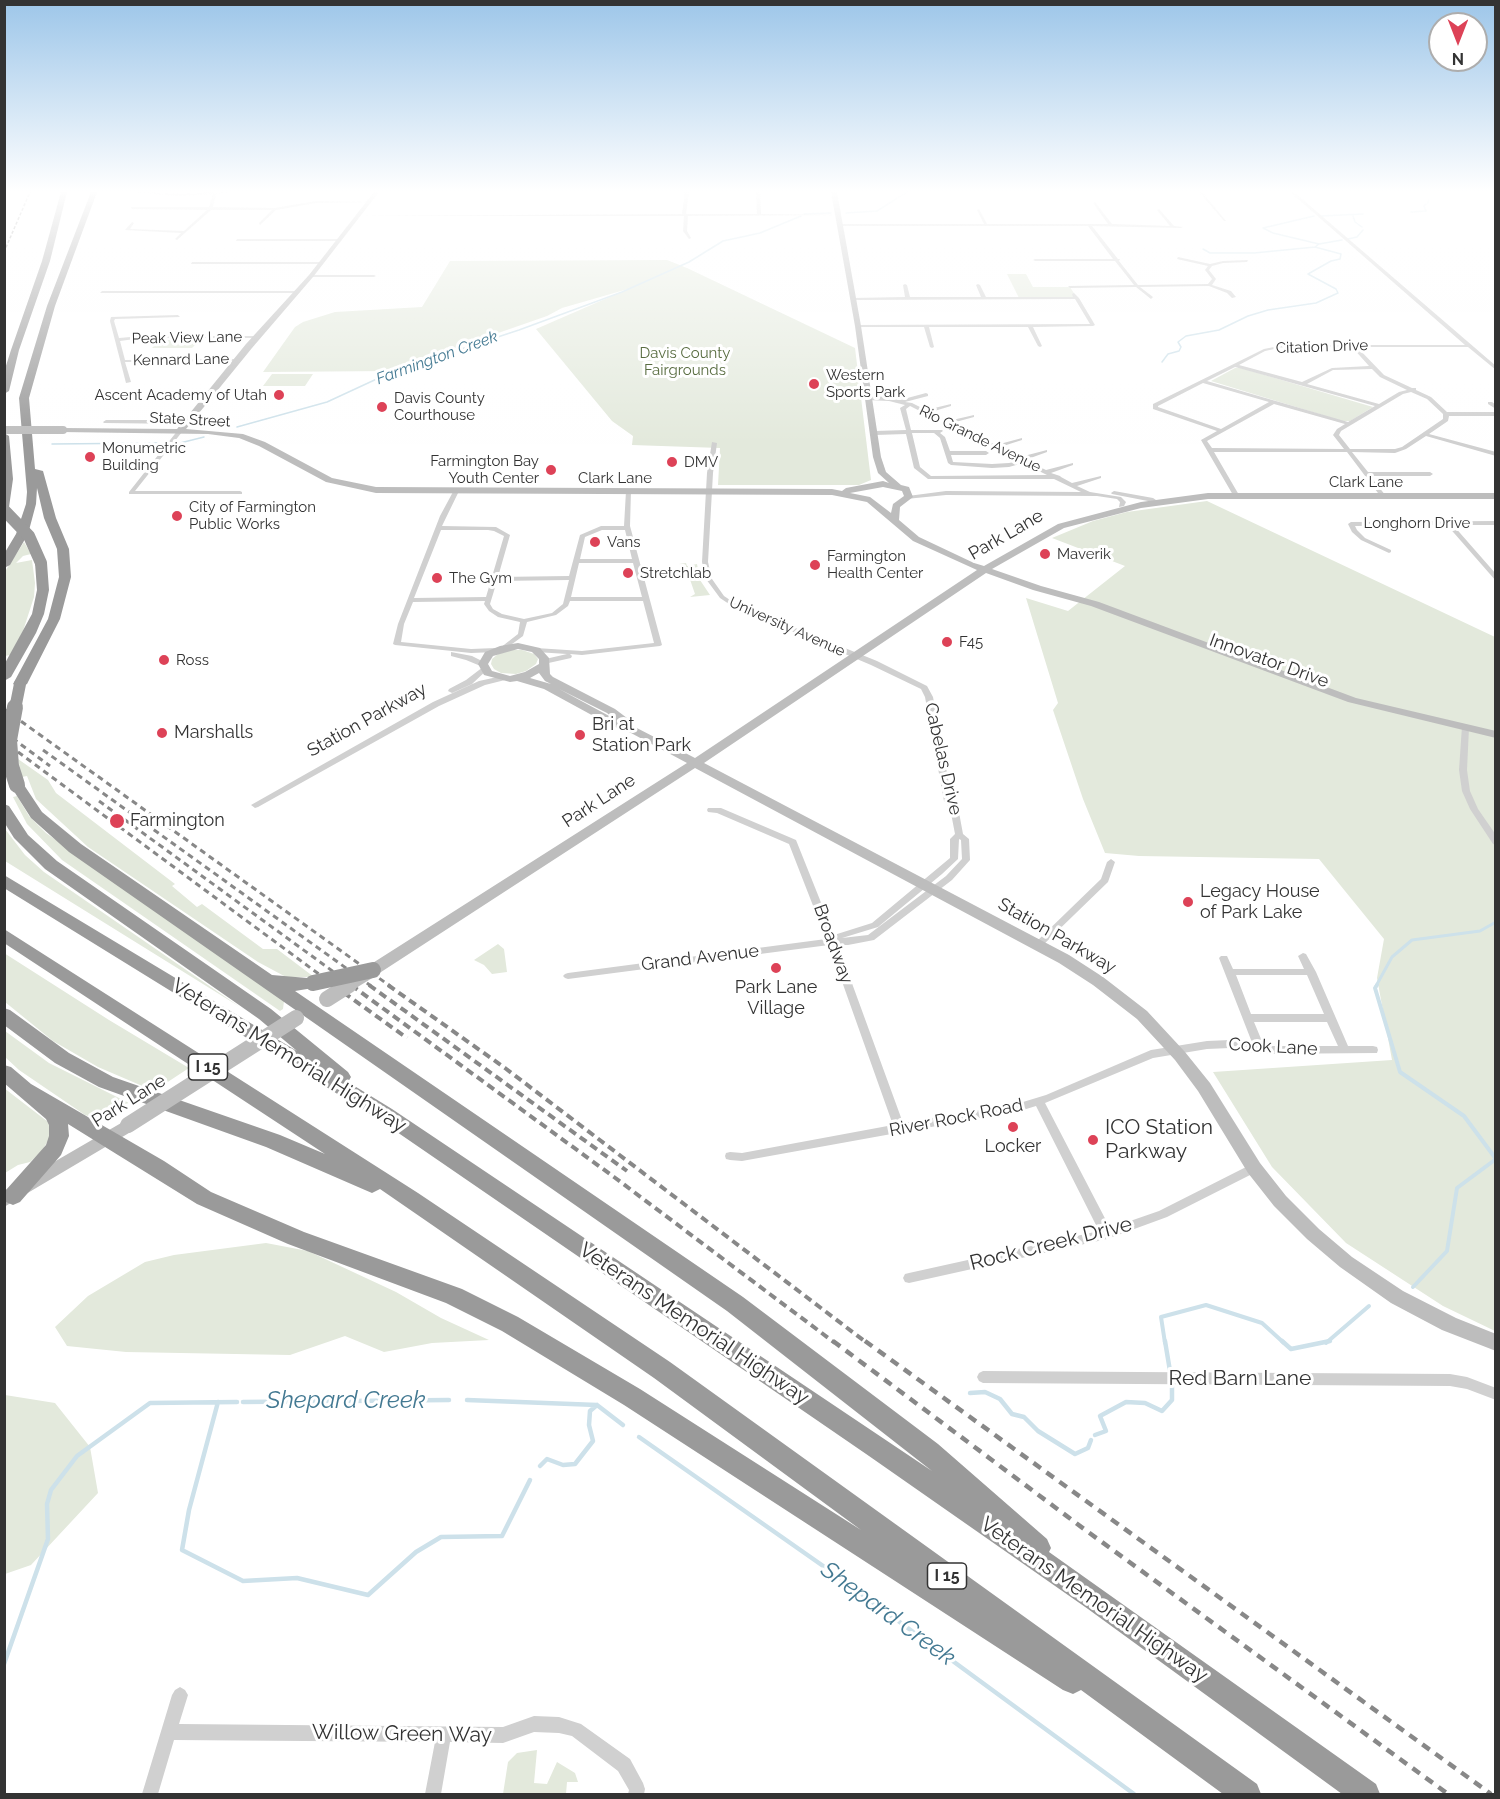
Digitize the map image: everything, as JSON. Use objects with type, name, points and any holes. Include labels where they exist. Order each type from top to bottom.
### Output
[{"type":"highway","points":[[4,391],[15,350],[41,276]]},
{"type":"highway","points":[[4,565],[22,534],[31,504],[24,398],[28,378],[62,276]]},
{"type":"highway","points":[[4,369],[15,350]]},
{"type":"highway","points":[[4,717],[54,619],[65,577],[63,549],[50,518],[26,431]]},
{"type":"highway","points":[[4,436],[9,479],[4,509],[32,540],[41,563],[43,584],[33,626],[4,677]]},
{"type":"highway","points":[[20,684],[9,740],[11,766],[18,785],[36,815],[59,836],[735,1304],[929,1452],[1097,1600]]},
{"type":"highway","points":[[4,809],[22,837],[51,866],[265,1014],[385,1114]]},
{"type":"highway","name":"Veterans Memorial Highway","points":[[4,880],[385,1114],[868,1441],[1097,1600],[1366,1794]]},
{"type":"highway","name":"I 15","points":[[4,934],[411,1199],[662,1370],[1239,1788]]},
{"type":"highway","points":[[266,980],[298,985],[373,970]]},
{"type":"highway","points":[[4,1015],[62,1058],[106,1082],[273,1141],[411,1199]]},
{"type":"highway","points":[[4,1072],[53,1114],[59,1125],[59,1136],[48,1157],[9,1198]]},
{"type":"highway","points":[[27,1090],[118,1131],[158,1167],[204,1198],[246,1217],[454,1296],[510,1324],[632,1397],[1239,1788]]},
{"type":"street","points":[[240,493],[131,493],[257,337],[311,276],[374,276]]},
{"type":"street","points":[[849,276],[877,457],[882,473],[903,493]]},
{"type":"street","points":[[1130,276],[1142,293],[1151,298]]},
{"type":"street","points":[[1209,285],[1214,279],[1212,276]]},
{"type":"street","points":[[1387,276],[1495,368]]},
{"type":"street","points":[[904,285],[909,298]]},
{"type":"street","points":[[978,285],[984,298]]},
{"type":"street","points":[[858,326],[1093,325],[1070,287],[1209,285],[1229,292],[1234,297]]},
{"type":"street","points":[[102,292],[298,292]]},
{"type":"street","points":[[852,298],[1077,298]]},
{"type":"street","points":[[129,382],[112,321],[117,317],[178,316]]},
{"type":"street","points":[[1030,325],[1040,346]]},
{"type":"street","points":[[926,326],[932,346]]},
{"type":"street","name":"Peak View Lane","points":[[117,340],[257,337]]},
{"type":"street","name":"Citation Drive","points":[[1220,430],[1155,408],[1155,405],[1264,350],[1284,346],[1468,346]]},
{"type":"street","points":[[1353,346],[1387,379],[1414,389],[1446,414],[1496,414]]},
{"type":"street","name":"Kennard Lane","points":[[123,361],[238,360]]},
{"type":"street","points":[[1235,365],[1380,406]]},
{"type":"street","points":[[1303,384],[1332,369],[1374,367]]},
{"type":"street","points":[[1203,381],[1349,424]]},
{"type":"street","points":[[1383,496],[1336,435],[1349,424],[1401,393],[1414,389]]},
{"type":"street","points":[[902,401],[926,395]]},
{"type":"street","name":"Rio Grande Avenue","points":[[867,398],[902,401],[909,404],[1089,494]]},
{"type":"street","points":[[1236,495],[1204,440],[1273,402]]},
{"type":"street","points":[[1490,403],[1496,408]]},
{"type":"street","points":[[909,404],[903,408],[917,468],[930,478],[1058,477]]},
{"type":"street","points":[[926,412],[949,405]]},
{"type":"street","points":[[1209,450],[1395,451],[1404,448],[1446,420],[1446,414]]},
{"type":"street","points":[[947,423],[972,416]]},
{"type":"street","points":[[106,422],[187,422]]},
{"type":"street","points":[[875,433],[936,432],[954,427]]},
{"type":"street","name":"State Street","points":[[4,430],[220,432],[251,438],[337,483],[364,489],[399,491]]},
{"type":"street","points":[[936,432],[942,437],[951,463],[957,465],[1009,465],[1045,451]]},
{"type":"street","points":[[1425,434],[1496,454]]},
{"type":"street","points":[[995,447],[1020,439]]},
{"type":"street","name":"University Avenue","points":[[714,443],[705,562],[709,579],[722,597],[735,606],[855,657]]},
{"type":"street","points":[[947,453],[986,453]]},
{"type":"street","points":[[1047,472],[1071,464]]},
{"type":"street","points":[[882,473],[864,493],[869,500],[886,503],[903,493],[1133,495],[1153,500]]},
{"type":"street","points":[[1366,474],[1430,474]]},
{"type":"street","points":[[1073,485],[1099,477]]},
{"type":"street","name":"Clark Lane","points":[[399,491],[832,492],[869,486],[903,493]]},
{"type":"street","points":[[456,491],[401,624],[397,644],[471,651],[531,648],[582,653]]},
{"type":"street","points":[[429,647],[469,658],[502,678],[519,678],[537,671],[544,664],[582,653],[658,645],[627,528],[626,513],[629,491]]},
{"type":"street","name":"Clark Lane","points":[[832,492],[869,500]]},
{"type":"street","points":[[895,519],[896,507],[903,493]]},
{"type":"street","points":[[1097,494],[1119,498],[1123,502],[1121,506]]},
{"type":"street","name":"Clark Lane","points":[[1236,495],[1496,496]]},
{"type":"street","name":"Park Lane","points":[[9,1198],[373,970],[695,763],[984,570],[1061,526],[1142,505],[1208,496],[1236,495]]},
{"type":"street","points":[[1061,526],[1067,520],[1121,506],[1153,500],[1208,496]]},
{"type":"street","name":"Innovator Drive","points":[[869,500],[895,519],[916,539],[984,570],[1037,588],[1076,607],[1335,703],[1384,717],[1465,732],[1496,735]]},
{"type":"street","points":[[1448,523],[1496,579]]},
{"type":"street","name":"Longhorn Drive","points":[[1389,551],[1363,539],[1354,531],[1352,524],[1496,523]]},
{"type":"street","points":[[439,528],[488,528],[496,529],[507,535],[487,604],[500,616],[524,621],[548,616],[562,610],[568,599],[580,540],[585,534],[602,528],[627,528]]},
{"type":"street","points":[[576,561],[636,561]]},
{"type":"street","points":[[494,579],[572,578]]},
{"type":"street","points":[[411,600],[488,599]]},
{"type":"street","points":[[568,599],[646,599]]},
{"type":"street","points":[[436,704],[483,667],[484,659],[521,635],[524,621]]},
{"type":"street","points":[[521,635],[531,648]]},
{"type":"street","name":"Station Parkway","points":[[531,648],[542,653],[549,679],[622,717],[635,731]]},
{"type":"street","name":"Cabelas Drive","points":[[855,657],[909,679],[926,691],[948,801],[954,807],[959,835],[965,839],[966,844],[965,862],[929,886]]},
{"type":"street","name":"Station Parkway","points":[[255,805],[436,704],[482,683],[502,678]]},
{"type":"street","name":"Station Parkway","points":[[519,678],[545,686],[614,723],[635,731],[929,886],[1064,959],[1113,992],[1142,1015],[1175,1051],[1204,1088],[1254,1168],[1296,1218],[1346,1262],[1397,1297],[1466,1332]]},
{"type":"street","points":[[1465,732],[1462,770],[1466,791],[1474,809],[1496,842]]},
{"type":"street","name":"Innovator Drive","points":[[1465,732],[1496,743]]},
{"type":"street","name":"Broadway","points":[[711,810],[718,810],[793,842],[832,941],[900,1130]]},
{"type":"street","points":[[1038,945],[1105,880],[1111,862]]},
{"type":"street","name":"Grand Avenue","points":[[567,975],[870,938],[893,923],[929,886]]},
{"type":"street","points":[[1304,956],[1345,1050]]},
{"type":"street","points":[[1224,958],[1260,1050]]},
{"type":"street","points":[[1230,972],[1311,972]]},
{"type":"street","points":[[1248,1018],[1331,1018]]},
{"type":"street","name":"Cook Lane","points":[[1175,1051],[1223,1043],[1260,1050],[1372,1050]]},
{"type":"street","name":"River Rock Road","points":[[730,1156],[742,1157],[900,1130],[1039,1101],[1151,1054],[1175,1051]]},
{"type":"street","points":[[1039,1101],[1107,1234]]},
{"type":"street","name":"Rock Creek Drive","points":[[909,1278],[1107,1234],[1163,1214],[1254,1168]]},
{"type":"street","points":[[1466,1332],[1496,1343]]},
{"type":"street","points":[[1466,1332],[1496,1351]]},
{"type":"street","name":"Red Barn Lane","points":[[982,1377],[1450,1380],[1467,1383],[1496,1394]]},
{"type":"street","points":[[150,1794],[180,1695]]},
{"type":"street","name":"Willow Green Way","points":[[169,1732],[503,1735],[534,1724],[559,1725],[576,1730],[624,1765],[637,1789],[636,1794]]},
{"type":"street","points":[[433,1794],[444,1735]]},
{"type":"green space","name":"Davis County Fairgrounds","points":[[441,276],[704,276],[855,348],[871,480],[859,485],[718,485],[720,448],[632,445],[633,436],[612,421],[536,329],[628,289],[562,308],[547,316],[389,371],[263,372],[295,327],[303,322],[335,312],[422,307]]},
{"type":"green space","points":[[1008,276],[1027,276],[1033,287],[1070,287],[1077,298],[1019,298]]},
{"type":"green space","points":[[160,340],[200,340],[192,348],[152,348]]},
{"type":"green space","points":[[1235,368],[1373,407],[1350,421],[1342,421],[1211,381]]},
{"type":"green space","points":[[272,374],[313,374],[305,386],[263,386]]},
{"type":"green space","points":[[1207,501],[1495,637],[1495,1331],[1443,1306],[1346,1243],[1272,1167],[1213,1072],[1392,1060],[1377,978],[1384,939],[1319,859],[1139,856],[1105,853],[1083,799],[1053,710],[1058,703],[1026,598],[1068,611],[1125,566],[1052,538],[1093,521],[1127,512]]},
{"type":"green space","points":[[24,542],[31,554],[23,556],[16,563],[32,560],[34,597],[23,631],[10,655],[5,656],[4,573]]},
{"type":"green space","points":[[686,563],[687,566],[697,564],[700,580],[710,595],[690,597],[695,594],[685,565],[679,564]]},
{"type":"green space","points":[[512,650],[534,654],[538,659],[536,664],[516,674],[501,673],[494,669],[491,664],[492,659],[498,654]]},
{"type":"green space","points":[[18,759],[48,780],[56,793],[175,884],[172,886],[197,907],[202,904],[263,949],[277,949],[314,977],[286,977],[258,962],[88,847],[36,799],[27,776],[22,777]]},
{"type":"green space","points":[[17,796],[29,816],[46,833],[284,1001],[283,1009],[280,1011],[62,860],[27,824],[13,797]]},
{"type":"green space","points":[[5,829],[25,855],[44,872],[240,1007],[5,861]]},
{"type":"green space","points":[[498,944],[504,949],[507,972],[492,974],[484,965],[474,960]]},
{"type":"green space","points":[[4,953],[189,1068],[154,1091],[98,1067],[53,1041],[5,1002]]},
{"type":"green space","points":[[5,1031],[49,1063],[129,1103],[121,1105],[125,1109],[110,1117],[95,1118],[85,1115],[19,1070],[5,1057]]},
{"type":"green space","points":[[4,1088],[52,1125],[50,1137],[42,1151],[30,1162],[18,1165],[5,1173]]},
{"type":"green space","points":[[266,1243],[308,1251],[396,1292],[441,1318],[489,1340],[432,1343],[384,1352],[345,1336],[290,1355],[126,1352],[67,1346],[55,1327],[88,1296],[145,1262],[174,1255]]},
{"type":"green space","points":[[5,1395],[55,1403],[90,1447],[98,1493],[31,1565],[5,1574]]},
{"type":"green space","points":[[537,1750],[534,1783],[547,1784],[557,1762],[575,1773],[578,1782],[567,1782],[566,1794],[503,1794],[508,1762],[517,1753]]},
{"type":"waterway","name":"Farmington Creek","points":[[237,427],[327,402],[394,371],[519,330],[622,292],[658,276]]},
{"type":"waterway","points":[[1162,362],[1168,354],[1179,351],[1181,347],[1178,342],[1186,336],[1219,330],[1248,316],[1268,310],[1316,303],[1338,293],[1336,289],[1312,276]]},
{"type":"waterway","name":"Farmington Creek","points":[[180,443],[204,437]]},
{"type":"waterway","name":"Farmington Creek","points":[[52,444],[157,443]]},
{"type":"waterway","name":"Shepard Creek","points":[[1376,986],[1392,957],[1412,940],[1480,931],[1496,922]]},
{"type":"waterway","name":"Shepard Creek","points":[[1377,985],[1375,988],[1400,1072],[1464,1116],[1496,1159],[1457,1188],[1447,1251],[1413,1287]]},
{"type":"waterway","name":"Shepard Creek","points":[[1165,1343],[1161,1317],[1206,1305],[1262,1323],[1284,1343]]},
{"type":"waterway","name":"Shepard Creek","points":[[1328,1341],[1369,1306]]},
{"type":"waterway","name":"Shepard Creek","points":[[1165,1341],[1170,1371]]},
{"type":"waterway","name":"Shepard Creek","points":[[1282,1341],[1291,1349],[1328,1341]]},
{"type":"waterway","name":"Shepard Creek","points":[[1095,1435],[1106,1431],[1100,1416],[1126,1402],[1145,1403],[1162,1411],[1172,1400],[1172,1386]]},
{"type":"waterway","name":"Shepard Creek","points":[[970,1393],[985,1392],[1000,1399],[1012,1414],[1024,1417],[1038,1431],[1075,1454],[1088,1448],[1091,1440]]},
{"type":"waterway","name":"Shepard Creek","points":[[243,1402],[449,1400]]},
{"type":"waterway","name":"Shepard Creek","points":[[467,1400],[597,1405]]},
{"type":"waterway","name":"Shepard Creek","points":[[4,1664],[48,1539],[47,1504],[51,1490],[77,1456],[150,1403],[218,1402]]},
{"type":"waterway","name":"Shepard Creek","points":[[218,1402],[189,1510],[182,1550],[243,1581],[297,1578],[368,1595],[416,1552],[441,1537],[502,1536],[530,1480]]},
{"type":"waterway","name":"Shepard Creek","points":[[218,1402],[237,1402]]},
{"type":"waterway","name":"Shepard Creek","points":[[540,1466],[547,1459],[563,1465],[575,1464],[593,1441],[589,1425],[590,1411],[597,1405]]},
{"type":"waterway","name":"Shepard Creek","points":[[597,1405],[623,1425]]},
{"type":"waterway","name":"Shepard Creek","points":[[639,1437],[826,1568],[1134,1794]]},
{"type":"railway","points":[[4,709],[390,986]]},
{"type":"railway","points":[[4,732],[50,766]]},
{"type":"railway","points":[[43,750],[371,986]]},
{"type":"railway","points":[[18,752],[335,986]]},
{"type":"railway","points":[[99,801],[353,986]]},
{"type":"railway","points":[[333,985],[407,1038]]},
{"type":"railway","points":[[351,985],[614,1177],[835,1343]]},
{"type":"railway","points":[[369,985],[627,1171]]},
{"type":"railway","points":[[388,985],[505,1068],[867,1343]]},
{"type":"railway","points":[[833,1341],[1084,1529],[1448,1794]]},
{"type":"railway","points":[[865,1341],[1491,1794]]},
{"type":"place","name":"Western Sports Park","points":[[814,384]]},
{"type":"place","name":"Ascent Academy of Utah","points":[[279,395]]},
{"type":"place","name":"Davis County Courthouse","points":[[382,407]]},
{"type":"place","name":"Monumetric Building","points":[[90,457]]},
{"type":"place","name":"DMV","points":[[672,462]]},
{"type":"place","name":"Farmington Bay Youth Center","points":[[551,470]]},
{"type":"place","name":"City of Farmington Public Works","points":[[177,516]]},
{"type":"place","name":"Vans","points":[[595,542]]},
{"type":"place","name":"Maverik","points":[[1045,554]]},
{"type":"place","name":"Farmington Health Center","points":[[815,565]]},
{"type":"place","name":"Stretchlab","points":[[628,573]]},
{"type":"place","name":"The Gym","points":[[437,578]]},
{"type":"place","name":"F45","points":[[947,642]]},
{"type":"place","name":"Ross","points":[[164,660]]},
{"type":"place","name":"Marshalls","points":[[162,733]]},
{"type":"place","name":"Bri at Station Park","points":[[580,735]]},
{"type":"place","name":"Farmington","points":[[117,821]]},
{"type":"place","name":"Legacy House of Park Lake","points":[[1188,902]]},
{"type":"place","name":"Park Lane Village","points":[[776,968]]},
{"type":"place","name":"Locker","points":[[1013,1127]]},
{"type":"place","name":"ICO Station Parkway","points":[[1093,1140]]}]
